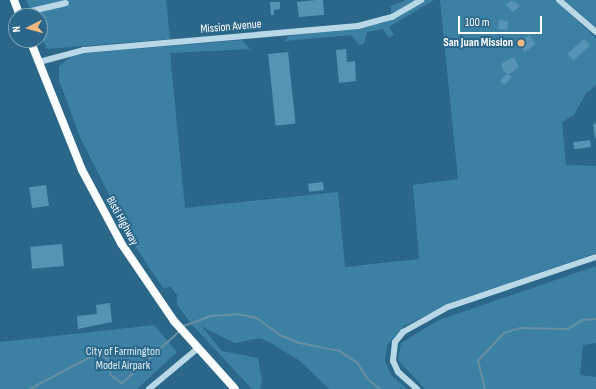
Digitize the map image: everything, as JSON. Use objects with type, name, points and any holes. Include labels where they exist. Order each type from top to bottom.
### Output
[{"type":"main road","name":"Bisti Highway","points":[[33,48],[80,164],[108,222],[145,281],[197,349],[235,389]]},
{"type":"street","name":"Mission Avenue","points":[[39,62],[84,50],[358,26],[392,17],[422,0]]},
{"type":"street","points":[[559,0],[596,32]]},
{"type":"street","points":[[47,8],[66,3]]},
{"type":"street","points":[[417,389],[398,372],[393,361],[395,342],[404,332],[448,307],[596,257]]},
{"type":"street","points":[[149,389],[197,349]]},
{"type":"green space","points":[[26,0],[166,0],[170,39],[47,49],[48,8],[30,8]]},
{"type":"green space","points":[[407,0],[416,0],[391,14],[391,6]]},
{"type":"green space","points":[[427,0],[434,0],[389,27],[394,35],[389,38],[383,29],[367,32],[364,44],[359,45],[351,35],[285,41],[288,36],[383,23]]},
{"type":"green space","points":[[440,0],[555,0],[596,38],[596,85],[586,93],[574,115],[562,122],[566,165],[596,166],[596,253],[456,301],[404,326],[387,345],[385,361],[391,375],[407,389],[329,389],[300,361],[271,343],[260,338],[235,343],[202,327],[222,351],[258,358],[262,381],[260,389],[252,389],[194,327],[177,305],[177,295],[171,287],[163,288],[135,246],[80,137],[59,80],[59,66],[75,54],[242,40],[250,49],[170,53],[185,208],[338,192],[345,267],[419,259],[413,185],[458,179]]},
{"type":"green space","points":[[564,0],[596,0],[596,28],[585,18]]},
{"type":"green space","points":[[596,266],[596,343],[583,345],[580,375],[596,377],[596,389],[425,389],[398,360],[401,343],[439,320]]},
{"type":"green space","name":"City of Farmington Model Airpark","points":[[154,325],[177,352],[137,389],[0,389],[0,342]]},
{"type":"building","points":[[323,0],[324,15],[299,17],[297,2]]},
{"type":"building","points":[[512,0],[520,6],[513,12],[506,5]]},
{"type":"building","points":[[270,2],[280,2],[280,9],[274,10],[274,15],[271,15]]},
{"type":"building","points":[[499,20],[508,21],[507,30],[498,29]]},
{"type":"building","points":[[529,35],[536,44],[525,52],[518,44]]},
{"type":"building","points":[[584,39],[590,46],[573,60],[567,53]]},
{"type":"building","points":[[346,49],[347,62],[355,61],[356,81],[339,83],[336,50]]},
{"type":"building","points":[[288,52],[296,124],[276,126],[268,54]]},
{"type":"building","points":[[514,57],[519,67],[509,74],[504,72],[501,64]]},
{"type":"building","points":[[507,73],[512,77],[504,85],[500,81]]},
{"type":"building","points":[[596,123],[596,138],[595,138],[593,124]]},
{"type":"building","points":[[590,140],[591,147],[574,149],[573,142]]},
{"type":"building","points":[[323,182],[324,190],[309,192],[308,184]]},
{"type":"building","points":[[46,185],[49,206],[32,208],[29,187]]},
{"type":"building","points":[[62,244],[64,266],[32,269],[30,247]]},
{"type":"building","points":[[110,303],[112,322],[78,329],[77,316],[97,314],[96,305]]},
{"type":"waterway","points":[[184,326],[212,316],[238,314],[257,318],[282,336],[300,343],[340,351],[358,363],[368,379],[381,389]]},
{"type":"waterway","points":[[485,389],[478,361],[504,333],[520,328],[568,329],[583,320],[596,319]]},
{"type":"waterway","points":[[30,389],[100,352],[108,359],[111,375],[122,383],[180,331]]},
{"type":"place","name":"San Juan Mission","points":[[521,43]]}]
